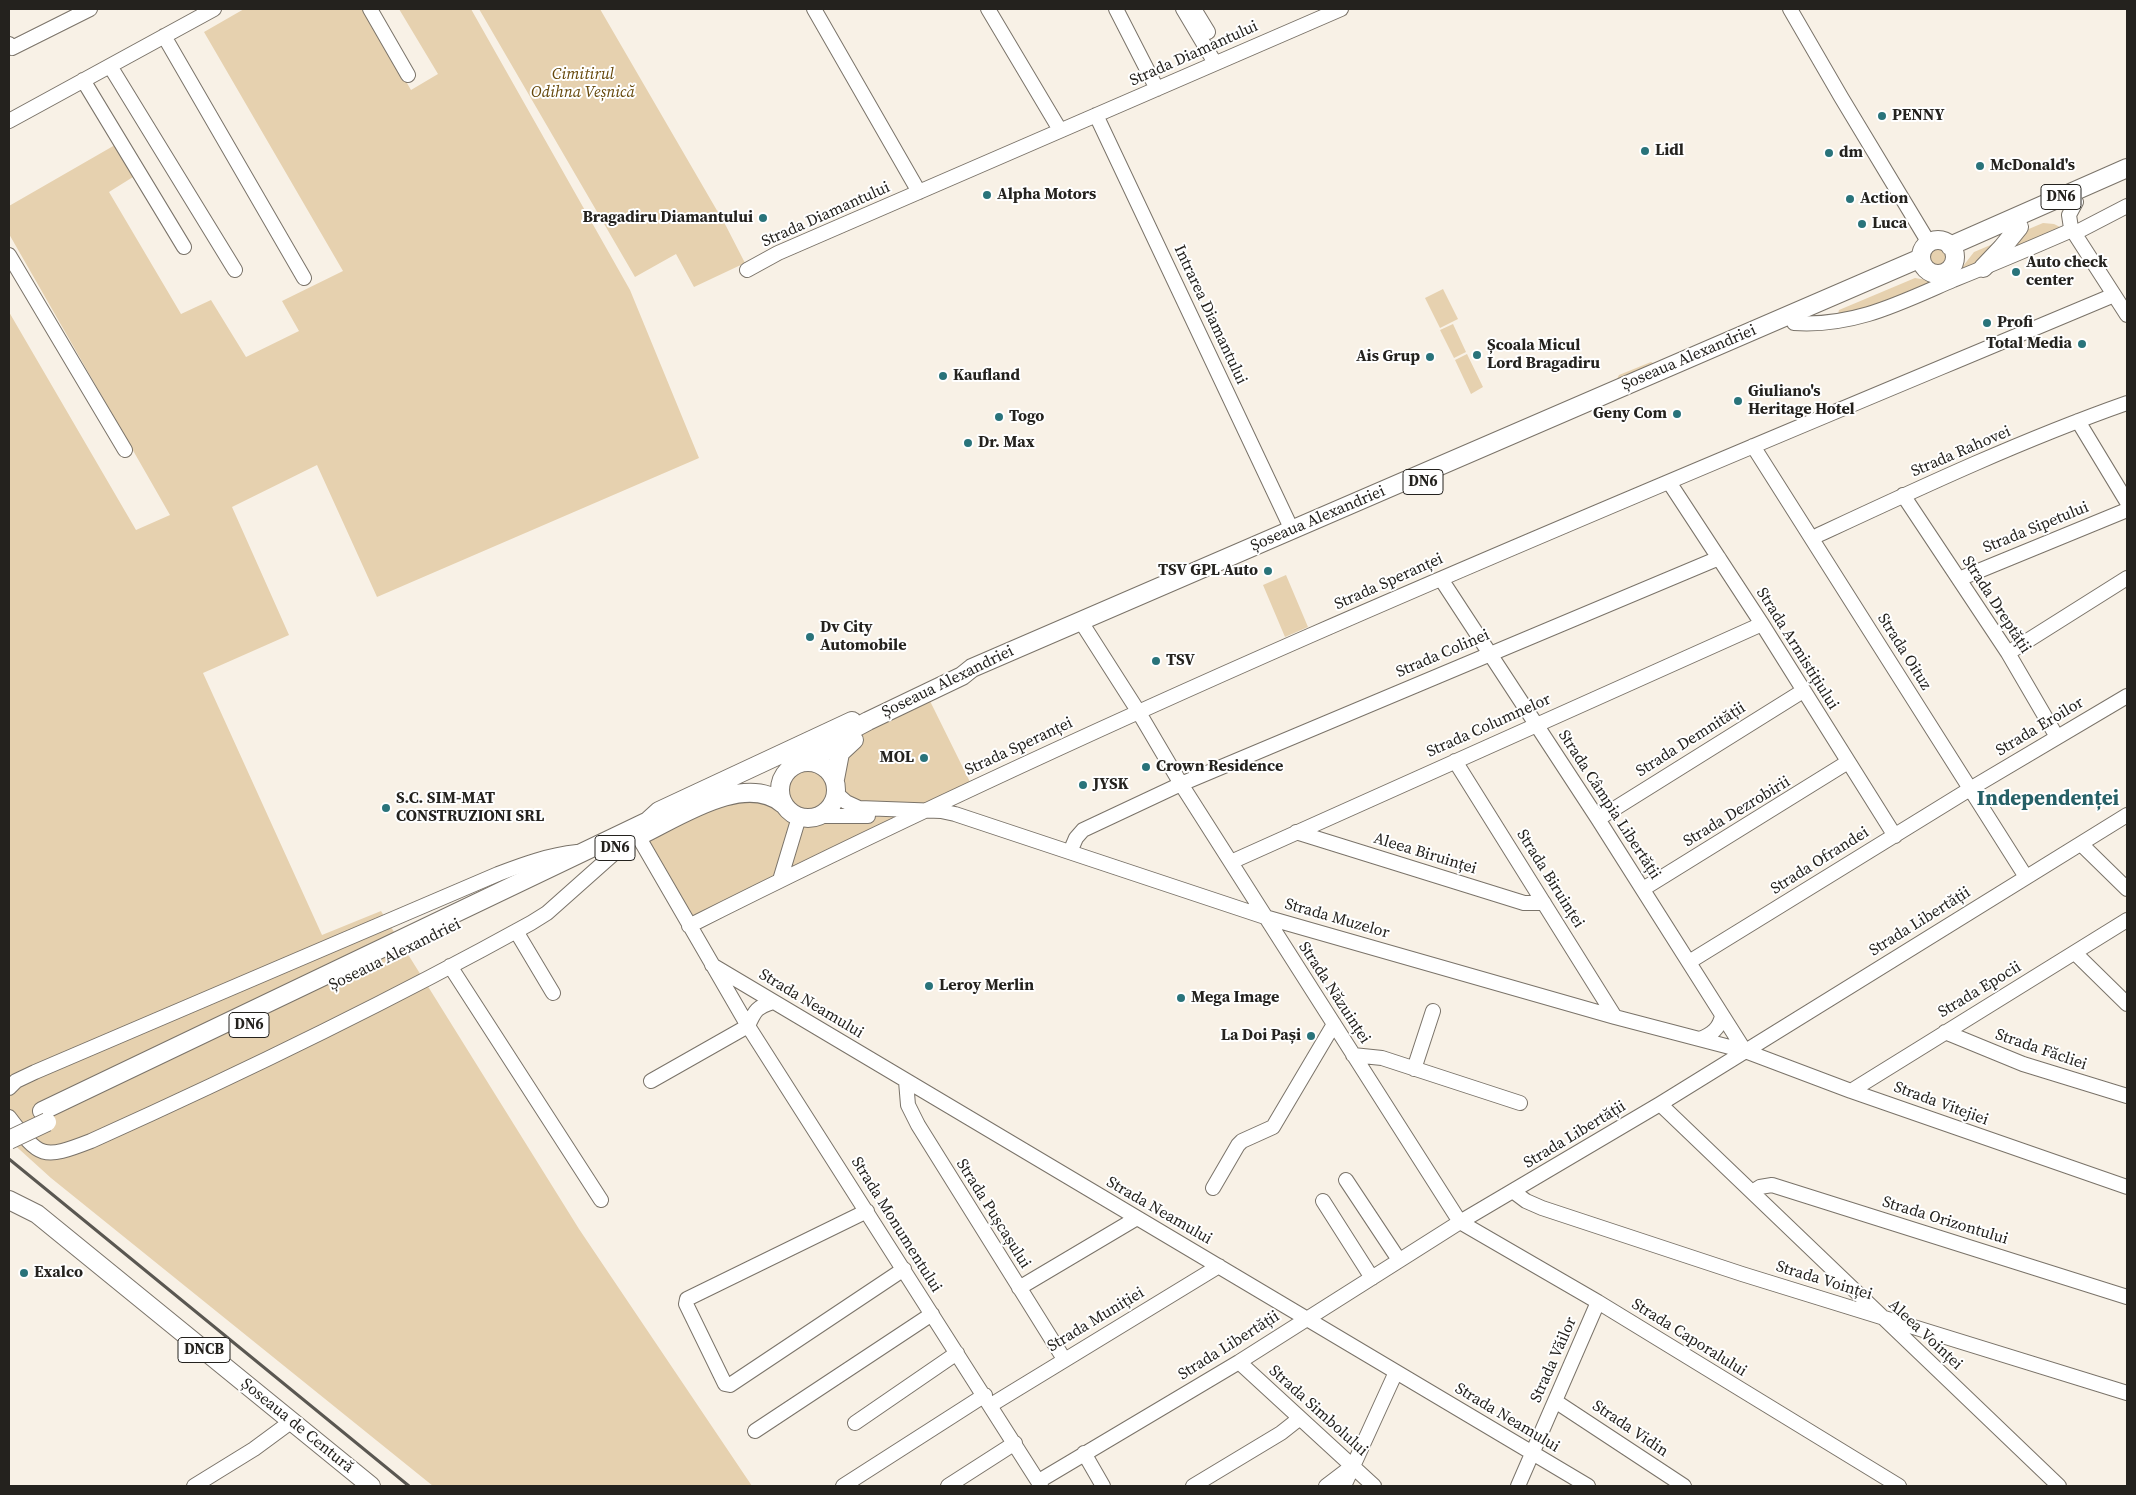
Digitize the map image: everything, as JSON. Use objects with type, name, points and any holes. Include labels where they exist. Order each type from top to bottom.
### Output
[{"type":"main road","name":"DN6","points":[[1953,250],[2127,168]]},
{"type":"main road","name":"DN6","points":[[1953,250],[2019,227],[2127,180]]},
{"type":"main road","points":[[1983,268],[2019,227]]},
{"type":"main road","points":[[1925,256],[1939,240],[1953,250]]},
{"type":"main road","name":"DN6","points":[[1925,256],[1937,274],[1945,272],[1952,267],[1953,250]]},
{"type":"main road","name":"Șoseaua Alexandriei","points":[[836,786],[840,754],[846,746],[865,732],[975,677],[1794,323],[1925,256]]},
{"type":"main road","name":"Șoseaua Alexandriei","points":[[807,761],[829,750],[853,730],[868,721],[962,676],[972,668],[1925,256]]},
{"type":"main road","name":"DN6","points":[[648,820],[659,811],[959,671],[972,668]]},
{"type":"main road","name":"DN6","points":[[580,852],[648,820],[662,817],[726,789],[767,780],[807,761]]},
{"type":"main road","points":[[807,761],[824,766],[836,786]]},
{"type":"main road","points":[[783,804],[780,786],[788,770]]},
{"type":"main road","name":"DN6","points":[[820,816],[834,803],[836,786]]},
{"type":"main road","name":"Șoseaua Alexandriei","points":[[9,1127],[45,1116],[451,929],[715,800],[739,792],[767,794],[783,804]]},
{"type":"main road","name":"DN6","points":[[783,804],[799,817]]},
{"type":"main road","points":[[799,817],[814,818],[820,816]]},
{"type":"main road","name":"Șoseaua Alexandriei","points":[[9,1140],[45,1116],[580,852]]},
{"type":"main road","name":"Șoseaua de Centură","points":[[9,1188],[30,1206],[36,1214]]},
{"type":"main road","name":"Șoseaua de Centură","points":[[9,1200],[36,1214],[371,1486]]},
{"type":"street","points":[[9,44],[12,48],[90,9]]},
{"type":"street","points":[[9,121],[214,9]]},
{"type":"street","points":[[370,9],[408,75]]},
{"type":"street","name":"Strada Diamantului","points":[[814,9],[919,192]]},
{"type":"street","points":[[988,9],[1060,130]]},
{"type":"street","points":[[1116,9],[1157,89]]},
{"type":"street","points":[[1183,9],[1220,61]]},
{"type":"street","points":[[1194,9],[1220,61]]},
{"type":"street","name":"Strada Diamantului","points":[[747,270],[778,254],[1337,9]]},
{"type":"street","points":[[1790,9],[1841,97],[1925,256]]},
{"type":"street","points":[[164,36],[304,278]]},
{"type":"street","points":[[110,66],[235,270]]},
{"type":"street","points":[[83,80],[184,247]]},
{"type":"street","name":"Intrarea Diamantului","points":[[1096,115],[1292,530]]},
{"type":"street","points":[[2076,202],[2069,216],[2073,230],[2127,315]]},
{"type":"street","points":[[1794,323],[1824,323],[1863,317],[1879,312],[2127,206]]},
{"type":"street","points":[[9,255],[125,450]]},
{"type":"street","name":"Strada Speranței","points":[[689,926],[923,811],[1138,711],[1753,446],[2114,294]]},
{"type":"street","name":"Strada Rahovei","points":[[1812,538],[1903,495],[2078,421],[2127,403]]},
{"type":"street","points":[[2078,421],[2127,502]]},
{"type":"street","name":"Strada Oituz","points":[[1753,446],[2026,877]]},
{"type":"street","name":"Strada Armistițiului","points":[[1669,482],[1762,624],[1895,836]]},
{"type":"street","name":"Strada Dreptății","points":[[1903,495],[2008,653],[2057,737]]},
{"type":"street","name":"Strada Sipetului","points":[[1959,579],[2127,510]]},
{"type":"street","name":"Strada Colinei","points":[[1070,852],[1076,838],[1083,830],[1181,784],[1719,558]]},
{"type":"street","points":[[2008,653],[2127,578]]},
{"type":"street","name":"Strada Câmpia Libertății","points":[[1442,579],[1598,818],[1745,1051]]},
{"type":"street","name":"Strada Columnelor","points":[[1231,862],[1762,624]]},
{"type":"street","name":"Strada Năzuinței","points":[[1085,628],[1138,711],[1181,784],[1460,1222]]},
{"type":"street","name":"Strada Demnității","points":[[1598,818],[1803,691]]},
{"type":"street","name":"Strada Eroilor","points":[[1970,789],[2127,696]]},
{"type":"street","name":"Strada Biruinței","points":[[1455,761],[1616,1017]]},
{"type":"street","name":"Strada Dezrobirii","points":[[1643,889],[1848,762]]},
{"type":"street","points":[[836,786],[846,802],[859,808],[923,811]]},
{"type":"street","name":"Strada Ofrandei","points":[[1688,962],[1970,789]]},
{"type":"street","points":[[820,816],[896,816],[923,811]]},
{"type":"street","name":"Strada Muzelor","points":[[923,811],[955,814],[1265,917],[1616,1017],[1745,1051]]},
{"type":"street","name":"Strada Libertății","points":[[1040,1484],[1084,1453],[1239,1362],[1460,1222],[1514,1192],[1660,1104],[2127,815]]},
{"type":"street","points":[[780,880],[799,817]]},
{"type":"street","name":"Aleea Biruinței","points":[[1296,832],[1524,904],[1544,903]]},
{"type":"street","points":[[9,1117],[38,1150],[49,1154],[67,1150],[217,1082],[516,931],[547,913],[633,839]]},
{"type":"street","name":"Strada Monumentului","points":[[633,839],[689,926],[748,1026],[1040,1484]]},
{"type":"street","points":[[2081,844],[2127,889]]},
{"type":"street","points":[[9,1088],[35,1072],[498,874],[556,854],[580,852]]},
{"type":"street","name":"Strada Epocii","points":[[1851,1091],[2127,920]]},
{"type":"street","points":[[516,931],[553,993]]},
{"type":"street","points":[[2075,953],[2127,1004]]},
{"type":"street","points":[[450,966],[601,1200]]},
{"type":"street","name":"Strada Neamului","points":[[712,966],[1588,1486]]},
{"type":"street","points":[[651,1081],[748,1026],[753,1014],[761,1006],[774,1002]]},
{"type":"street","points":[[1414,1069],[1433,1011]]},
{"type":"street","points":[[1700,1039],[1718,1027],[1722,1016]]},
{"type":"street","points":[[1213,1188],[1242,1141],[1273,1127],[1334,1024]]},
{"type":"street","name":"Strada Făcliei","points":[[1945,1032],[2023,1064],[2127,1096]]},
{"type":"street","name":"Strada Vitejiei","points":[[1745,1051],[1851,1091],[2127,1187]]},
{"type":"street","points":[[1353,1055],[1382,1058],[1520,1103]]},
{"type":"street","name":"Strada Pușcașului","points":[[906,1081],[908,1104],[918,1126],[1064,1359]]},
{"type":"street","name":"Aleea Voinței","points":[[1660,1104],[1880,1317],[2059,1486]]},
{"type":"street","points":[[1346,1180],[1400,1260]]},
{"type":"street","name":"Strada Orizontului","points":[[1752,1192],[1760,1187],[1772,1185],[2127,1297]]},
{"type":"street","name":"Strada Voinței","points":[[1514,1192],[1526,1201],[1542,1208],[1742,1274],[2127,1393]]},
{"type":"street","points":[[1323,1201],[1372,1278]]},
{"type":"street","points":[[867,1211],[687,1299],[686,1304],[724,1384],[730,1385],[904,1269]]},
{"type":"street","points":[[1019,1288],[1137,1218]]},
{"type":"street","name":"Strada Caporalului","points":[[1460,1222],[1598,1302],[1899,1486]]},
{"type":"street","name":"Strada Muniției","points":[[843,1486],[988,1400],[1064,1359],[1219,1266]]},
{"type":"street","name":"Strada Văilor","points":[[1518,1486],[1598,1302]]},
{"type":"street","points":[[755,1431],[932,1314]]},
{"type":"street","points":[[855,1423],[958,1353]]},
{"type":"street","name":"Strada Simbolului","points":[[1239,1362],[1374,1486]]},
{"type":"street","points":[[1344,1486],[1396,1372]]},
{"type":"street","name":"Strada Vidin","points":[[1555,1401],[1684,1486]]},
{"type":"street","points":[[1193,1486],[1281,1433],[1300,1418]]},
{"type":"street","points":[[194,1486],[292,1421]]},
{"type":"street","points":[[948,1486],[1015,1443]]},
{"type":"street","points":[[1084,1453],[1103,1486]]},
{"type":"street","points":[[1326,1486],[1353,1466]]},
{"type":"green space","points":[[244,9],[364,9],[411,90],[438,74],[399,9],[471,9],[630,290],[699,458],[377,597],[317,465],[232,507],[289,635],[203,673],[322,935],[381,911],[579,1229],[752,1486],[433,1486],[51,1178],[9,1140],[9,312],[136,530],[170,515],[9,234],[9,206],[115,145],[133,177],[109,192],[181,314],[211,300],[246,357],[299,331],[282,301],[343,271],[204,32]]},
{"type":"green space","name":"Cimitirul Odihna Veșnică","points":[[479,9],[600,9],[726,226],[745,263],[694,287],[676,254],[635,277]]},
{"type":"green space","points":[[2043,223],[2054,224],[2062,228],[1960,270],[1974,252]]},
{"type":"green space","points":[[1934,246],[1942,246],[1949,253],[1949,261],[1942,268],[1934,268],[1927,261],[1927,253]]},
{"type":"green space","points":[[1915,278],[1939,282],[1879,308],[1838,314],[1839,310]]},
{"type":"green space","points":[[1443,289],[1458,319],[1440,328],[1425,298]]},
{"type":"green space","points":[[1453,324],[1466,352],[1454,358],[1440,330]]},
{"type":"green space","points":[[1467,354],[1483,387],[1471,394],[1455,360]]},
{"type":"green space","points":[[1651,362],[1655,364],[1618,381],[1619,375]]},
{"type":"green space","points":[[1286,575],[1308,627],[1285,637],[1263,585]]},
{"type":"green space","points":[[929,699],[973,788],[689,926],[638,836],[710,802],[780,795],[781,784],[789,769],[796,764],[804,762],[821,766],[830,772],[861,735]],"holes":[[[836,794],[867,810],[920,812],[897,816],[862,817],[828,810]]]},
{"type":"railway","points":[[9,1159],[409,1486]]},
{"type":"place","name":"PENNY","points":[[1882,116]]},
{"type":"place","name":"Lidl","points":[[1645,151]]},
{"type":"place","name":"dm","points":[[1829,153]]},
{"type":"place","name":"McDonald's","points":[[1980,166]]},
{"type":"place","name":"Alpha Motors","points":[[987,195]]},
{"type":"place","name":"Action","points":[[1850,199]]},
{"type":"place","name":"Bragadiru Diamantului","points":[[763,218]]},
{"type":"place","name":"Luca","points":[[1862,224]]},
{"type":"place","name":"Auto check center","points":[[2016,272]]},
{"type":"place","name":"Profi","points":[[1987,323]]},
{"type":"place","name":"Total Media","points":[[2082,344]]},
{"type":"place","name":"Școala Micul Lord Bragadiru","points":[[1477,355]]},
{"type":"place","name":"Ais Grup","points":[[1430,357]]},
{"type":"place","name":"Kaufland","points":[[943,376]]},
{"type":"place","name":"Giuliano's Heritage Hotel","points":[[1738,401]]},
{"type":"place","name":"Geny Com","points":[[1677,414]]},
{"type":"place","name":"Togo","points":[[999,417]]},
{"type":"place","name":"Dr. Max","points":[[968,443]]},
{"type":"place","name":"TSV GPL Auto","points":[[1268,571]]},
{"type":"place","name":"Dv City Automobile","points":[[810,637]]},
{"type":"place","name":"TSV","points":[[1156,661]]},
{"type":"place","name":"MOL","points":[[924,758]]},
{"type":"place","name":"Crown Residence","points":[[1146,767]]},
{"type":"place","name":"JYSK","points":[[1083,785]]},
{"type":"place","name":"S.C. SIM-MAT CONSTRUZIONI SRL","points":[[386,808]]},
{"type":"place","name":"Leroy Merlin","points":[[929,986]]},
{"type":"place","name":"Mega Image","points":[[1181,998]]},
{"type":"place","name":"La Doi Pași","points":[[1311,1036]]},
{"type":"place","name":"Exalco","points":[[24,1273]]},
{"type":"district","name":"Independenței","points":[[2048,800]]}]
